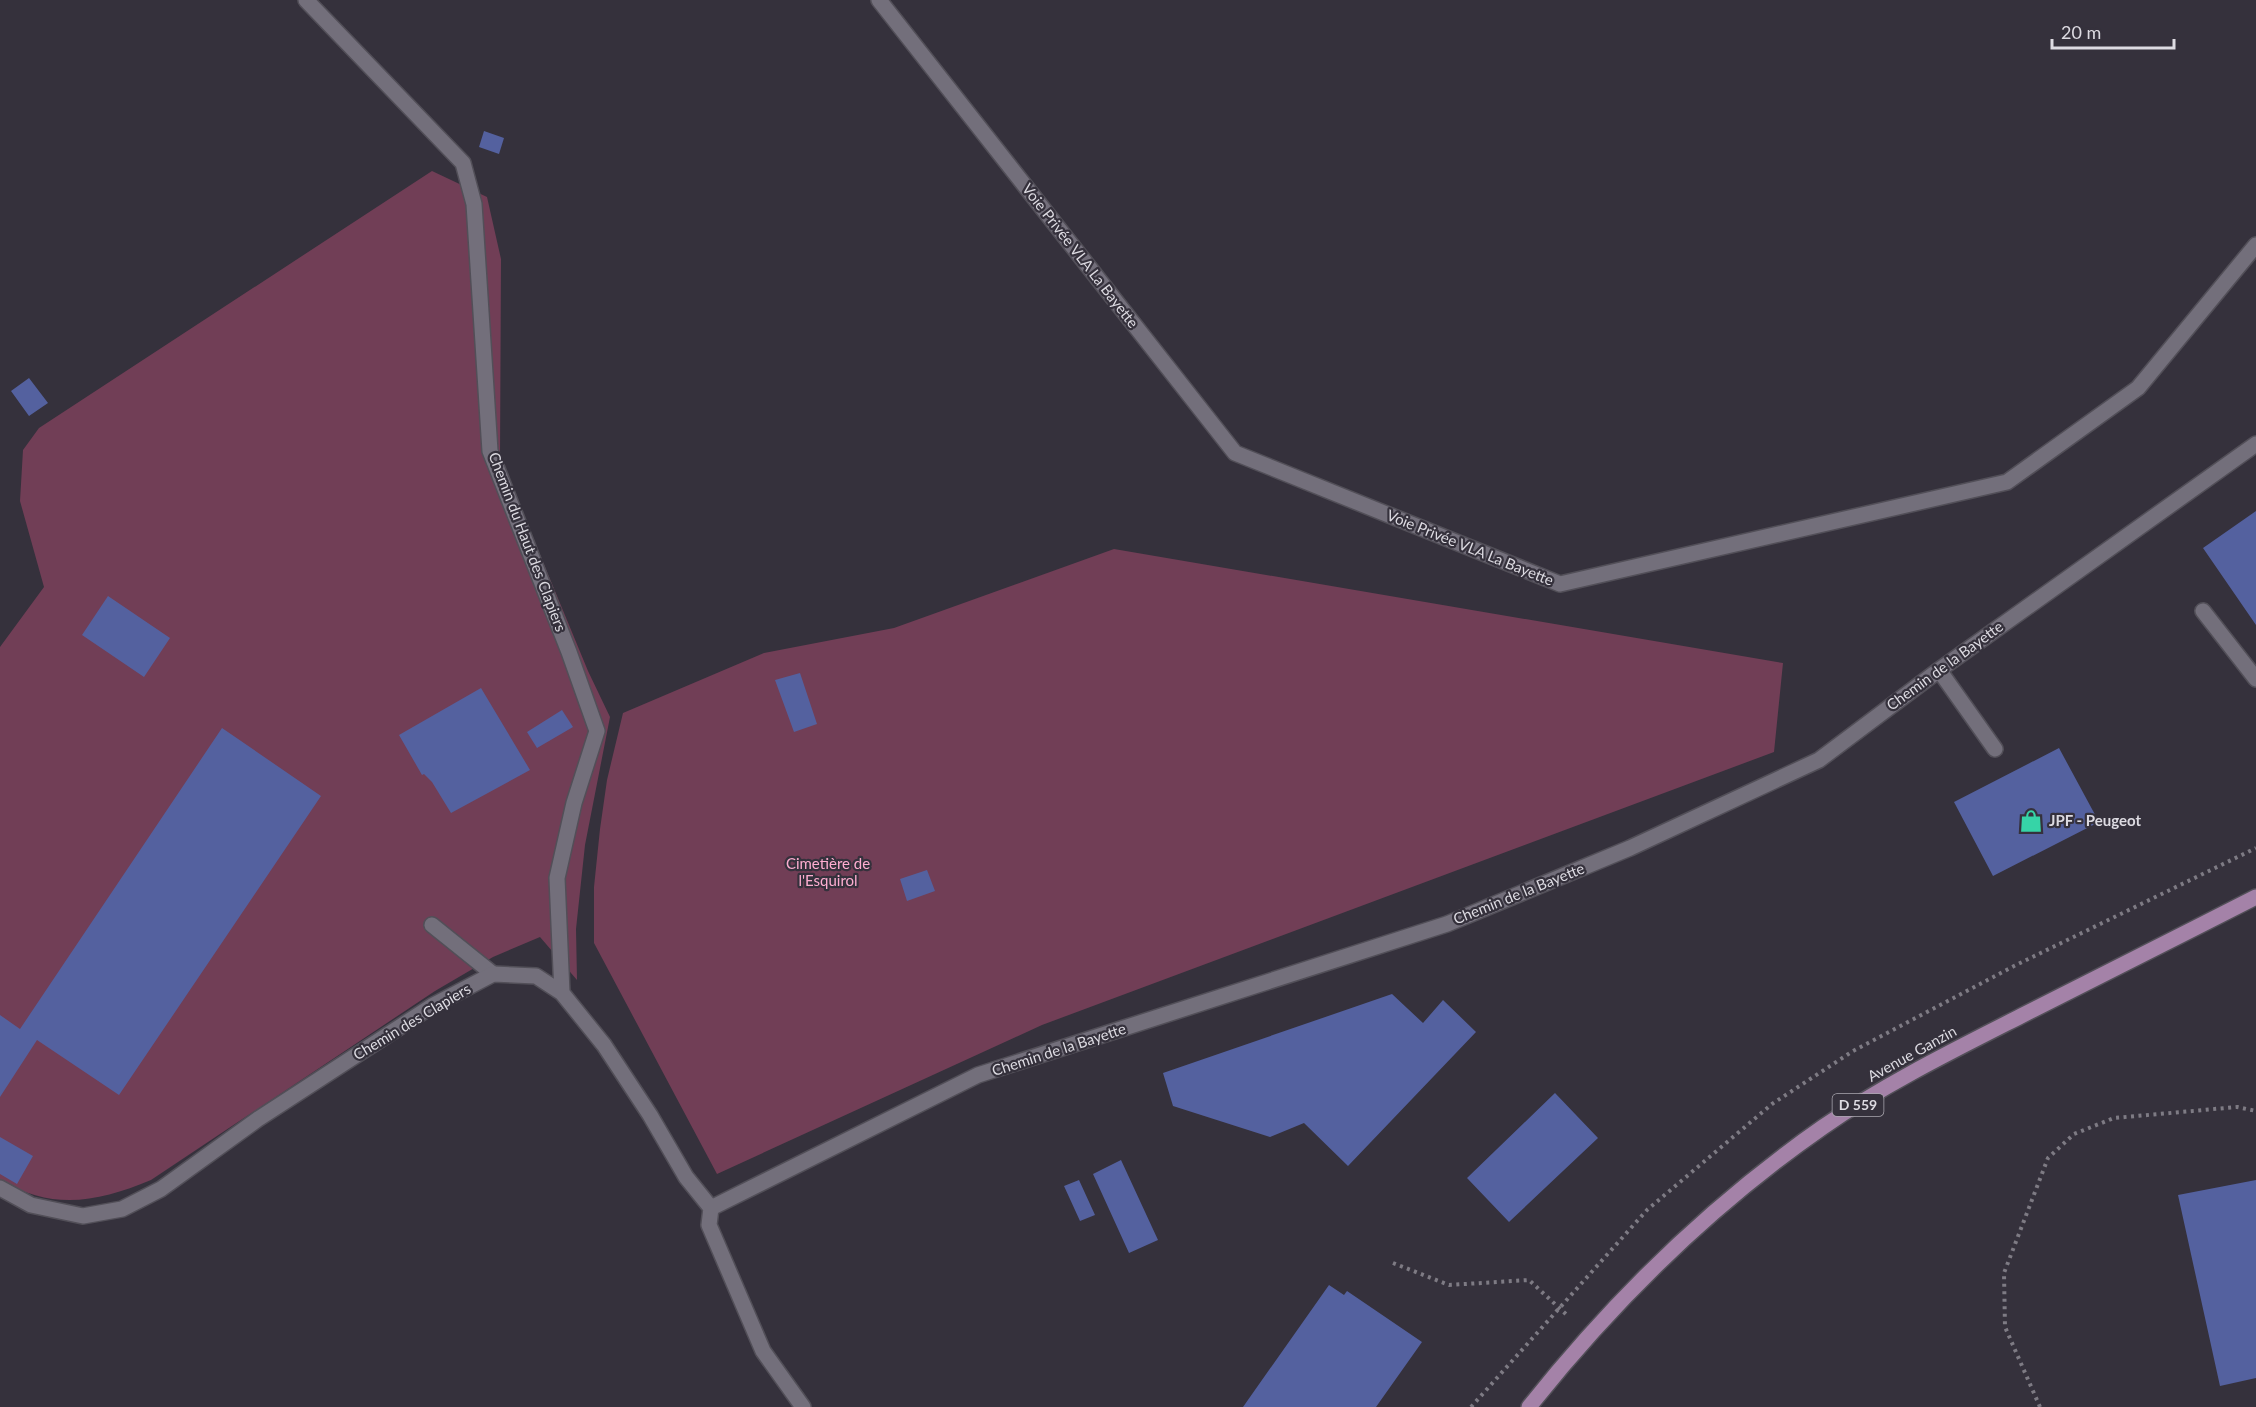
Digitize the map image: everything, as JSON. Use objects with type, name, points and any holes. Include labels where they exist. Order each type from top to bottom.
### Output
[{"type":"main road","name":"Avenue Ganzin","points":[[1529,1407],[1591,1333],[1641,1279],[1727,1198],[1824,1126],[1923,1066],[2256,897]]},
{"type":"street","name":"Chemin du Haut des Clapiers","points":[[306,0],[463,163],[474,204],[490,451],[569,652],[597,731],[574,803],[557,878],[562,993]]},
{"type":"street","name":"Voie Privée VLA La Bayette","points":[[879,0],[1235,453],[1560,584],[2007,482],[2138,388],[2256,245]]},
{"type":"street","name":"Chemin de la Bayette","points":[[711,1208],[978,1075],[1447,924],[1630,848],[1820,760],[1939,669],[2256,444]]},
{"type":"street","points":[[2203,611],[2256,679]]},
{"type":"street","points":[[1939,669],[1995,749]]},
{"type":"street","points":[[432,925],[493,974],[536,976],[562,993],[604,1045],[686,1177],[711,1208],[709,1226],[763,1351],[803,1407]]},
{"type":"street","name":"Chemin des Clapiers","points":[[0,1188],[31,1204],[83,1216],[122,1209],[161,1189],[258,1119],[432,1006],[493,974]]},
{"type":"path","points":[[2040,1407],[2005,1327],[2004,1273],[2048,1158],[2074,1134],[2114,1118],[2237,1107],[2256,1111]]},
{"type":"path","points":[[1393,1263],[1449,1285],[1529,1280],[1559,1309],[1591,1333]]},
{"type":"green space","points":[[432,171],[487,197],[501,259],[500,458],[588,671],[610,717],[585,845],[576,929],[577,980],[540,937],[493,957],[435,991],[151,1180],[112,1194],[76,1200],[38,1196],[20,1190],[0,1180],[0,647],[44,587],[20,501],[23,450],[39,428]]},
{"type":"green space","name":"Cimetière de l'Esquirol","points":[[1114,549],[1783,663],[1774,752],[1042,1025],[717,1174],[594,943],[594,887],[600,829],[607,780],[623,713],[764,653],[894,628]]},
{"type":"building","points":[[484,131],[504,138],[499,154],[479,147]]},
{"type":"building","points":[[29,378],[48,403],[29,416],[11,391]]},
{"type":"building","points":[[2256,511],[2256,625],[2203,548]]},
{"type":"building","points":[[108,596],[170,638],[144,677],[82,635]]},
{"type":"building","points":[[800,673],[817,724],[794,732],[775,680]]},
{"type":"building","points":[[481,688],[530,770],[451,813],[432,782],[424,774],[422,775],[399,735]]},
{"type":"building","points":[[562,710],[573,727],[537,748],[527,732]]},
{"type":"building","points":[[222,728],[321,796],[119,1095],[37,1040],[0,1097],[0,1015],[20,1029]]},
{"type":"building","name":"JPF - Peugeot","points":[[2059,748],[2099,822],[1993,876],[1954,802]]},
{"type":"building","points":[[927,870],[935,891],[907,901],[900,879]]},
{"type":"building","points":[[1392,994],[1423,1023],[1443,1000],[1476,1032],[1348,1166],[1304,1123],[1270,1137],[1173,1106],[1163,1073]]},
{"type":"building","points":[[1555,1093],[1598,1138],[1509,1222],[1467,1178]]},
{"type":"building","points":[[0,1137],[33,1156],[17,1184],[0,1174]]},
{"type":"building","points":[[1121,1160],[1158,1240],[1129,1253],[1093,1174]]},
{"type":"building","points":[[1079,1180],[1095,1215],[1080,1221],[1064,1186]]},
{"type":"building","points":[[2256,1180],[2256,1378],[2220,1386],[2178,1195]]},
{"type":"building","points":[[1329,1285],[1344,1295],[1347,1291],[1422,1342],[1376,1407],[1243,1407]]},
{"type":"place","name":"JPF - Peugeot","points":[[2031,821]]}]
